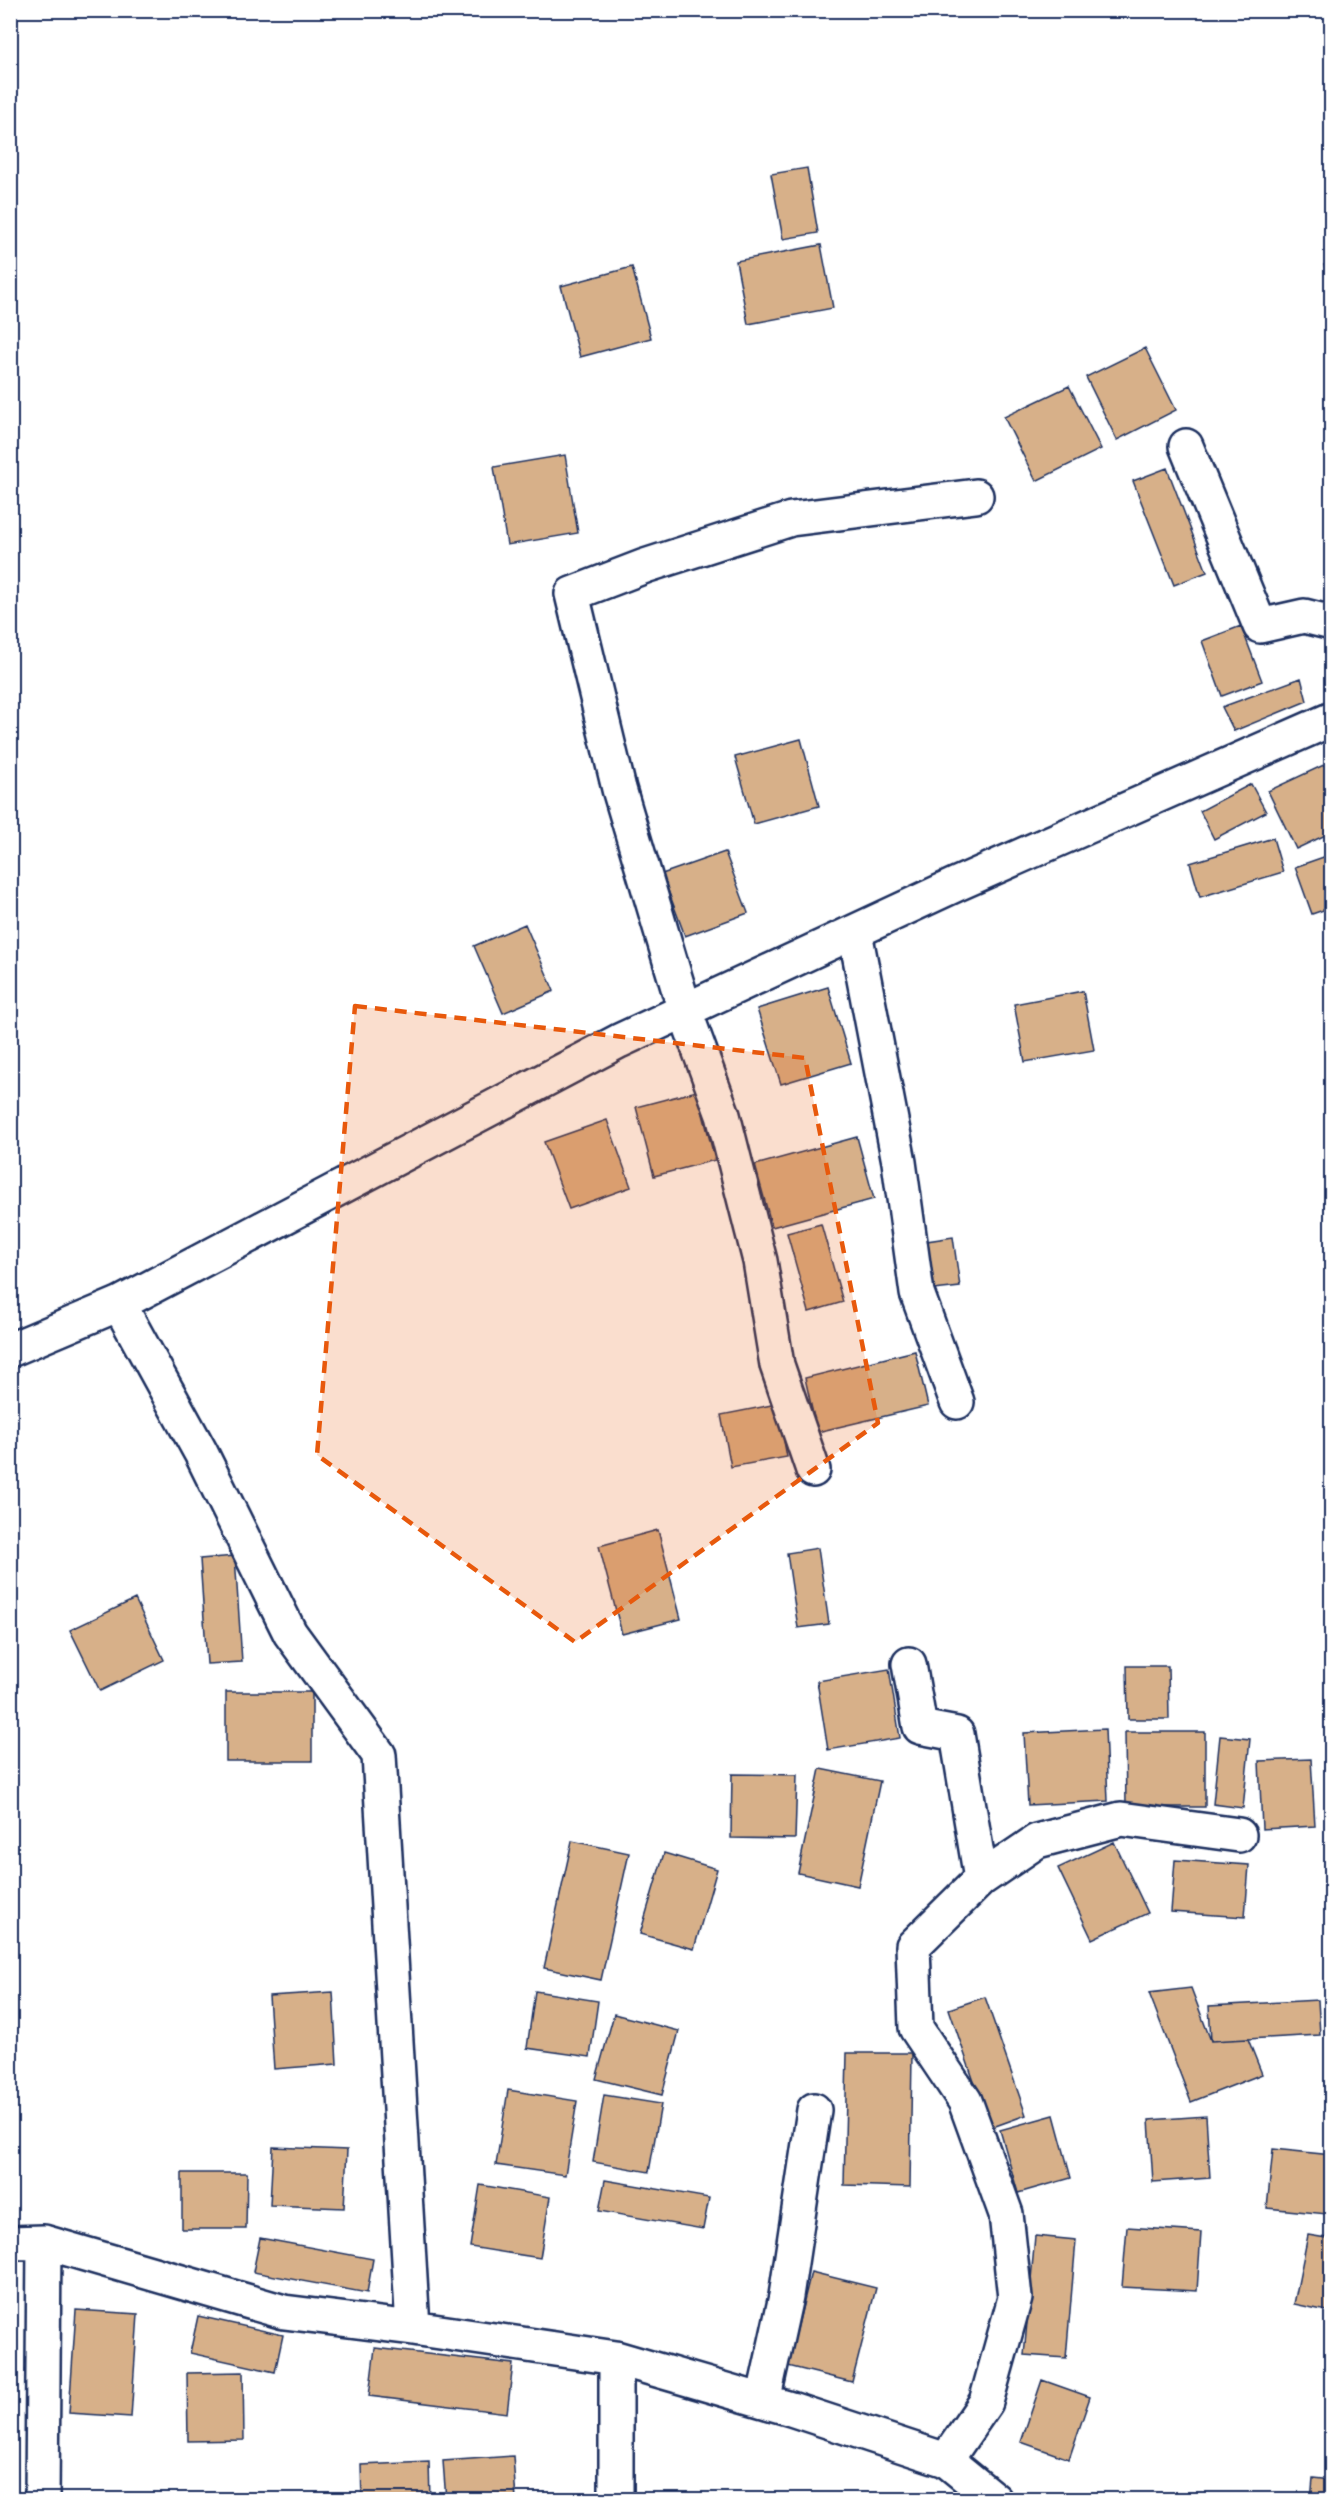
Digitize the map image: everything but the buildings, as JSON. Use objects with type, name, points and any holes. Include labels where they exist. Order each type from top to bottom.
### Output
[{"type":"street","points":[[1186,446],[1260,626],[1304,616],[1332,623]]},
{"type":"street","points":[[813,1470],[777,1365],[760,1261],[723,1115],[685,1011],[619,789],[572,594],[645,566],[791,519],[976,496]]},
{"type":"street","points":[[10,1350],[119,1304],[609,1047],[855,932],[1332,719]]},
{"type":"street","points":[[855,932],[899,1162],[917,1293],[957,1402]]},
{"type":"street","points":[[119,1304],[201,1453],[290,1633],[379,1755],[413,2328]]},
{"type":"street","points":[[909,1664],[920,1727],[957,1734],[981,1879]]},
{"type":"street","points":[[946,2460],[986,2402],[1015,2298],[1005,2214],[965,2101],[916,2028],[913,1946],[981,1879],[1037,1841],[1122,1819],[1239,1835]]},
{"type":"street","points":[[763,2401],[786,2296],[814,2110]]},
{"type":"street","points":[[42,2499],[44,2242]]},
{"type":"street","points":[[10,2243],[44,2242],[284,2312],[413,2328],[616,2358],[763,2401],[946,2460],[995,2499]]},
{"type":"street","points":[[616,2358],[616,2499]]},
{"type":"highlighted area","points":[[355,1006],[805,1058],[878,1423],[575,1642],[317,1455]]}]
